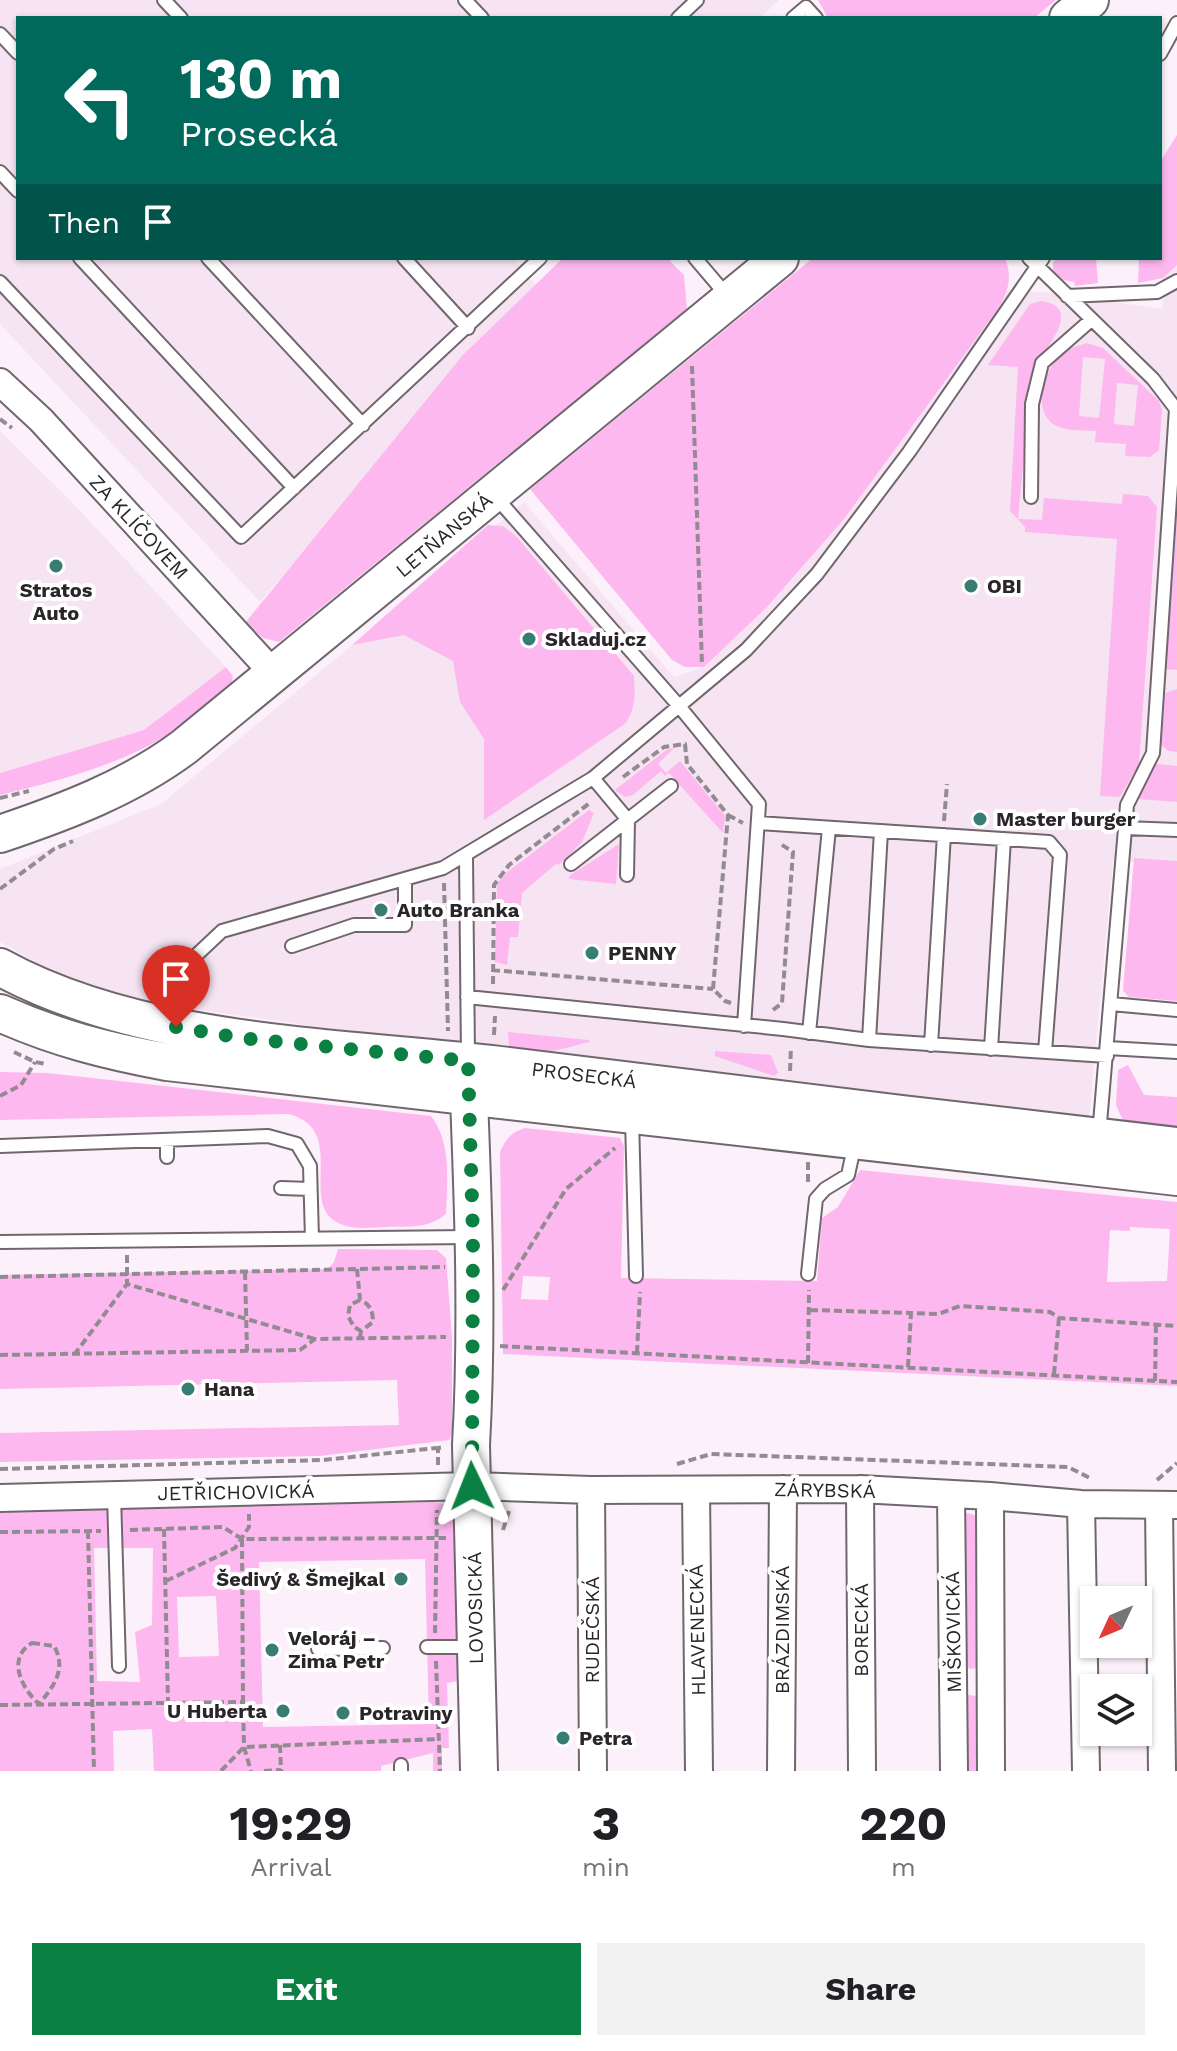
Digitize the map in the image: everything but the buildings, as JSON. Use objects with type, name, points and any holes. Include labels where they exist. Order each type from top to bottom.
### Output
[{"type":"main road","points":[[1070,16],[1090,0]]},
{"type":"main road","name":"LETŇANSKÁ","points":[[0,834],[65,812],[152,771],[275,675],[778,260]]},
{"type":"main road","name":"LETŇANSKÁ","points":[[0,812],[98,796]]},
{"type":"main road","name":"PROSECKÁ","points":[[0,967],[85,1002],[176,1027],[1098,1152],[1177,1177]]},
{"type":"main road","name":"PROSECKÁ","points":[[0,1013],[55,1036],[100,1049],[167,1062],[462,1064],[632,1124],[1098,1152],[1177,1146]]},
{"type":"main road","name":"LOVOSICKÁ","points":[[462,1064],[473,1237],[472,1486],[479,1771]]},
{"type":"street","name":"ZA KLÍČOVEM","points":[[0,382],[41,420],[275,675]]},
{"type":"street","name":"ZÁRYBSKÁ","points":[[472,1486],[591,1490],[860,1489],[1081,1504],[1168,1505]]},
{"type":"street","name":"JETŘICHOVICKÁ","points":[[0,1498],[472,1486]]},
{"type":"street","name":"BRÁZDIMSKÁ","points":[[781,1771],[783,1489]]},
{"type":"street","name":"BORECKÁ","points":[[860,1489],[862,1771]]},
{"type":"street","name":"RUDEČSKÁ","points":[[591,1490],[593,1771]]},
{"type":"street","name":"HLAVENECKÁ","points":[[696,1490],[699,1771]]},
{"type":"street","name":"MIŠKOVICKÁ","points":[[951,1494],[954,1771]]},
{"type":"street","name":"MIŠKOVICKÁ","points":[[990,1496],[991,1771]]},
{"type":"street","points":[[1081,1504],[1086,1771]]},
{"type":"street","points":[[1162,1771],[1168,1505]]},
{"type":"lane","points":[[164,0],[179,16]]},
{"type":"lane","points":[[465,0],[480,16]]},
{"type":"lane","points":[[680,16],[697,0]]},
{"type":"lane","points":[[795,16],[806,7],[814,16]]},
{"type":"lane","points":[[1162,50],[1177,23]]},
{"type":"lane","points":[[0,34],[16,51]]},
{"type":"lane","points":[[0,172],[16,189]]},
{"type":"lane","points":[[82,260],[294,488]]},
{"type":"lane","points":[[210,260],[363,425]]},
{"type":"lane","points":[[406,260],[468,328]]},
{"type":"lane","points":[[0,282],[241,537],[538,260]]},
{"type":"lane","points":[[697,260],[730,299]]},
{"type":"lane","points":[[189,962],[222,931],[443,868],[593,778],[746,650],[817,574],[909,452],[1037,261],[1067,296],[1153,379],[1176,409],[1153,753],[1127,805],[1098,1152]]},
{"type":"lane","points":[[1067,296],[1157,292],[1177,281]]},
{"type":"lane","points":[[1031,497],[1032,404],[1042,363],[1091,320]]},
{"type":"lane","points":[[494,494],[679,706],[759,804],[744,1026]]},
{"type":"lane","points":[[593,778],[628,820],[627,875]]},
{"type":"lane","points":[[571,864],[671,786]]},
{"type":"lane","points":[[757,826],[1049,842],[1060,855],[1045,1052]]},
{"type":"lane","points":[[809,1033],[829,828]]},
{"type":"lane","points":[[1125,828],[1177,830]]},
{"type":"lane","points":[[869,1040],[881,831]]},
{"type":"lane","points":[[931,1045],[944,835]]},
{"type":"lane","points":[[991,1049],[1004,839]]},
{"type":"lane","points":[[462,1064],[467,997],[466,856]]},
{"type":"lane","points":[[292,946],[354,925],[405,925],[405,879]]},
{"type":"lane","points":[[467,997],[931,1045],[1045,1052],[1177,1052]]},
{"type":"lane","points":[[1111,1004],[1177,1010]]},
{"type":"lane","points":[[632,1124],[636,1276]]},
{"type":"lane","points":[[0,1146],[268,1136],[297,1144],[310,1166],[312,1239]]},
{"type":"lane","points":[[808,1274],[816,1199],[825,1189],[848,1175],[855,1139]]},
{"type":"lane","points":[[167,1140],[167,1157]]},
{"type":"lane","points":[[64,1144],[65,1159]]},
{"type":"lane","points":[[281,1188],[310,1189]]},
{"type":"lane","points":[[0,1242],[473,1237]]},
{"type":"lane","points":[[114,1495],[119,1666]]},
{"type":"lane","points":[[427,1647],[476,1647]]},
{"type":"lane","points":[[318,1649],[383,1648]]},
{"type":"path","points":[[692,351],[703,686]]},
{"type":"path","points":[[494,1038],[495,1000],[491,970],[494,885],[509,865],[664,747],[685,744],[687,764],[728,815],[757,826],[793,852],[782,1003],[773,1010]]},
{"type":"path","points":[[944,835],[947,784]]},
{"type":"path","points":[[713,989],[728,815]]},
{"type":"path","points":[[443,868],[462,1064]]},
{"type":"path","points":[[491,970],[713,989],[725,1001],[746,1006]]},
{"type":"path","points":[[0,1096],[18,1088],[35,1062]]},
{"type":"path","points":[[498,1298],[566,1189],[632,1124]]},
{"type":"path","points":[[74,1355],[127,1284],[127,1241]]},
{"type":"path","points":[[0,1277],[450,1267]]},
{"type":"path","points":[[357,1269],[360,1300]]},
{"type":"path","points":[[245,1272],[247,1351]]},
{"type":"path","points":[[636,1276],[640,1293],[637,1353]]},
{"type":"path","points":[[127,1284],[315,1339],[452,1337]]},
{"type":"path","points":[[360,1338],[361,1331],[373,1322],[373,1314],[366,1302],[360,1300],[350,1305],[348,1316],[354,1327],[361,1331]]},
{"type":"path","points":[[809,1310],[938,1314],[960,1306],[1050,1312],[1059,1318],[1177,1326]]},
{"type":"path","points":[[908,1367],[911,1313]]},
{"type":"path","points":[[1054,1374],[1059,1318]]},
{"type":"path","points":[[1155,1381],[1156,1324]]},
{"type":"path","points":[[0,1355],[300,1350],[315,1339]]},
{"type":"path","points":[[498,1346],[1177,1382]]},
{"type":"path","points":[[0,1469],[323,1460],[438,1448]]},
{"type":"path","points":[[0,1532],[223,1527],[242,1539],[473,1537]]},
{"type":"path","points":[[164,1529],[168,1702]]},
{"type":"path","points":[[88,1531],[94,1771]]},
{"type":"path","points":[[165,1581],[235,1548],[242,1539]]},
{"type":"path","points":[[242,1539],[244,1747],[251,1771]]},
{"type":"path","points":[[32,1643],[54,1646],[59,1655],[60,1671],[56,1683],[39,1704],[24,1688],[19,1675],[19,1655],[24,1647],[32,1643]]},
{"type":"path","points":[[436,1665],[440,1771]]},
{"type":"path","points":[[0,1705],[243,1702]]},
{"type":"path","points":[[221,1771],[244,1747],[439,1739]]},
{"type":"path","points":[[264,1771],[281,1771],[280,1745]]},
{"type":"shaded area","points":[[0,0],[779,0],[762,16],[16,16],[16,260],[515,260],[536,285],[260,602],[0,324]]},
{"type":"shaded area","points":[[818,0],[1056,0],[1036,16],[827,16]]},
{"type":"shaded area","points":[[1177,135],[1177,265],[1163,278],[1138,283],[1139,260],[1162,260],[1162,159]]},
{"type":"shaded area","points":[[561,260],[669,260],[684,275],[687,309],[279,642],[263,638],[245,623],[462,356]]},
{"type":"shaded area","points":[[811,260],[1006,260],[1008,284],[998,309],[844,519],[767,607],[704,667],[685,667],[672,660],[530,489]]},
{"type":"shaded area","points":[[1055,260],[1096,260],[1098,283],[1075,286],[1074,282],[1063,280],[1053,271]]},
{"type":"shaded area","points":[[1177,265],[1177,861],[1113,862],[1089,1120],[487,1052],[94,994],[0,942],[0,869],[161,804],[524,502],[674,677],[704,667],[767,607],[844,519],[998,309],[1008,290],[1163,309],[1163,278]]},
{"type":"shaded area","points":[[1041,301],[1054,305],[1060,312],[1061,322],[1032,372],[1018,519],[1042,520],[1044,498],[1122,504],[1123,494],[1148,496],[1157,507],[1139,764],[1120,797],[1100,796],[1117,539],[1025,532],[1025,527],[1010,511],[1018,367],[988,365],[1030,304]]},
{"type":"shaded area","points":[[1087,343],[1103,348],[1159,401],[1162,410],[1159,450],[1150,457],[1125,456],[1126,444],[1095,442],[1096,431],[1063,428],[1046,417],[1043,387],[1051,367],[1066,350]],"holes":[[[1083,357],[1105,359],[1099,418],[1079,416]],[[1117,383],[1138,385],[1134,426],[1114,424]]]},
{"type":"shaded area","points":[[0,431],[69,499],[226,667],[144,730],[0,773]]},
{"type":"shaded area","points":[[1177,450],[1177,670],[1163,669]]},
{"type":"shaded area","points":[[488,525],[503,526],[516,536],[634,676],[635,695],[626,723],[484,820],[484,739],[460,702],[453,661],[404,635],[352,645]]},
{"type":"shaded area","points":[[226,667],[233,676],[232,682],[190,719],[155,742],[90,770],[0,795],[0,773],[144,730]]},
{"type":"shaded area","points":[[1177,689],[1177,752],[1169,751],[1157,742],[1163,694]]},
{"type":"shaded area","points":[[675,747],[658,764],[666,773],[680,761],[725,816],[723,833],[669,773],[665,776],[661,771],[633,795],[625,797],[615,790],[665,751]]},
{"type":"shaded area","points":[[1156,764],[1177,766],[1177,802],[1138,799]]},
{"type":"shaded area","points":[[589,810],[594,813],[582,842],[559,865],[556,864],[522,893],[518,937],[510,937],[507,965],[495,962],[497,884],[506,873]]},
{"type":"shaded area","points":[[619,844],[616,884],[569,879],[569,876]]},
{"type":"shaded area","points":[[1134,858],[1177,861],[1177,1001],[1129,997],[1123,991]]},
{"type":"shaded area","points":[[508,1032],[589,1042],[529,1052],[509,1047]]},
{"type":"shaded area","points":[[715,1051],[771,1055],[778,1073],[774,1076],[715,1056]]},
{"type":"shaded area","points":[[1128,1065],[1144,1095],[1177,1097],[1177,1132],[1124,1123],[1116,1105],[1118,1070]]},
{"type":"shaded area","points":[[0,1072],[48,1073],[431,1116],[445,1150],[446,1214],[418,1226],[359,1228],[343,1225],[329,1216],[322,1203],[317,1136],[307,1123],[288,1114],[0,1120]]},
{"type":"shaded area","points":[[525,1128],[620,1138],[624,1146],[621,1278],[817,1281],[822,1218],[838,1207],[860,1170],[1177,1202],[1177,1386],[503,1354],[500,1152],[510,1137]],"holes":[[[1130,1227],[1170,1229],[1167,1281],[1107,1282],[1110,1230],[1130,1231]],[[523,1276],[550,1277],[548,1300],[521,1299]]]},
{"type":"shaded area","points":[[338,1249],[437,1250],[446,1258],[452,1337],[452,1433],[449,1440],[320,1456],[0,1462],[0,1433],[399,1425],[397,1380],[0,1389],[0,1275],[328,1269]]},
{"type":"shaded area","points":[[434,1502],[446,1505],[459,1520],[463,1676],[458,1681],[447,1683],[449,1748],[442,1748],[442,1771],[433,1771],[433,1753],[381,1766],[381,1771],[154,1771],[152,1729],[113,1731],[114,1771],[0,1771],[0,1512]],"holes":[[[94,1548],[153,1548],[152,1625],[135,1632],[140,1682],[97,1681]],[[425,1559],[429,1724],[263,1727],[259,1562]],[[216,1596],[219,1656],[179,1657],[177,1597]]]},
{"type":"shaded area","points":[[967,1513],[981,1521],[982,1662],[977,1668],[970,1669],[965,1664],[959,1520]]},
{"type":"shaded area","points":[[968,1695],[978,1696],[983,1701],[984,1771],[963,1771],[962,1700]]},
{"type":"place","name":"Stratos Auto","points":[[56,566]]},
{"type":"place","name":"OBI","points":[[971,586]]},
{"type":"place","name":"Skladuj.cz","points":[[529,639]]},
{"type":"place","name":"Master burger","points":[[980,819]]},
{"type":"place","name":"Auto Branka","points":[[381,910]]},
{"type":"place","name":"PENNY","points":[[592,953]]},
{"type":"place","name":"Hana","points":[[188,1389]]},
{"type":"place","name":"Šedivý & Šmejkal","points":[[401,1579]]},
{"type":"place","name":"Veloráj – Zima Petr","points":[[272,1650]]},
{"type":"place","name":"U Huberta","points":[[283,1711]]},
{"type":"place","name":"Potraviny","points":[[343,1713]]},
{"type":"place","name":"Petra","points":[[563,1738]]},
{"type":"route","points":[[176,1027],[241,1038],[468,1061],[473,1237],[472,1486]]}]
